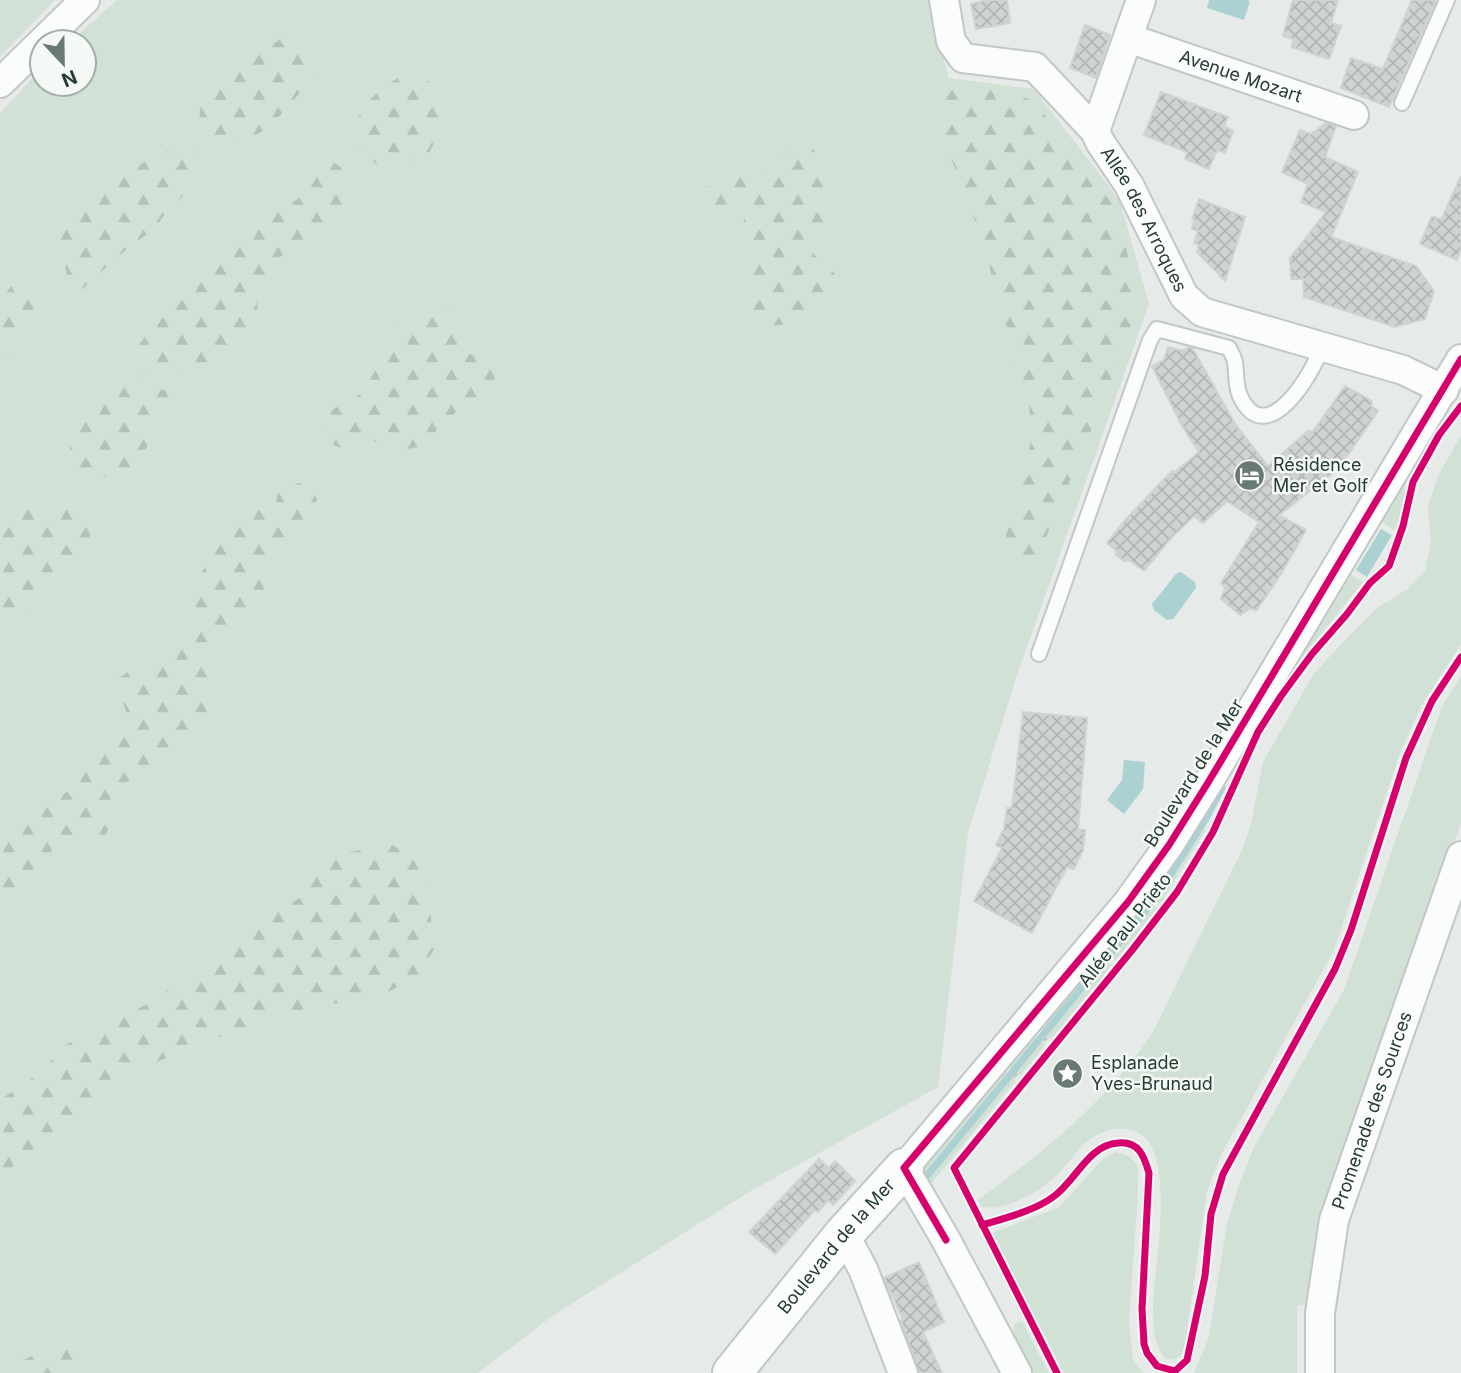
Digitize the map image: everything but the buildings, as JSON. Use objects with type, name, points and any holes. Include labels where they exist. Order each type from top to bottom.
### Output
[{"type":"main road","name":"Boulevard de la Mer","points":[[732,1373],[844,1234],[904,1168]]},
{"type":"street","points":[[0,83],[85,0]]},
{"type":"street","name":"Allée des Arroques","points":[[944,0],[951,41],[963,58],[1035,67],[1095,131],[1129,185],[1184,296],[1202,312],[1403,370],[1444,390]]},
{"type":"street","points":[[1095,131],[1141,0]]},
{"type":"street","name":"Avenue Mozart","points":[[1128,38],[1354,115]]},
{"type":"street","name":"Boulevard de la Mer","points":[[904,1168],[1128,902],[1169,845],[1461,359]]},
{"type":"street","name":"Promenade des Sources","points":[[1320,1373],[1320,1313],[1334,1220],[1461,856]]},
{"type":"street","points":[[904,1168],[1017,1373]]},
{"type":"street","points":[[844,1234],[863,1269],[903,1373]]},
{"type":"lane","points":[[1402,103],[1447,0]]},
{"type":"lane","points":[[1039,654],[1150,340],[1157,329],[1229,348],[1235,362],[1240,396],[1248,409],[1260,416],[1272,415],[1285,405],[1317,362],[1322,346]]},
{"type":"path","points":[[1046,1055],[1050,1044],[1061,1036]]},
{"type":"path","points":[[1015,1093],[1021,1080],[1031,1073]]},
{"type":"path","points":[[976,1213],[1011,1282]]},
{"type":"green space","points":[[0,0],[55,0],[0,57]]},
{"type":"green space","points":[[117,0],[927,0],[949,78],[1034,89],[1120,201],[1149,304],[1017,675],[968,833],[938,1087],[749,1192],[552,1316],[478,1373],[0,1373],[0,113],[28,83],[28,98],[98,98],[98,28],[86,28]]},
{"type":"green space","points":[[282,38],[300,46],[310,55],[315,68],[312,79],[284,112],[262,131],[238,143],[212,144],[200,119],[199,99],[221,76]]},
{"type":"green space","points":[[401,76],[421,78],[434,85],[440,93],[443,113],[428,155],[386,170],[364,156],[351,133],[370,100]]},
{"type":"green space","points":[[948,88],[999,88],[1033,101],[1072,148],[1115,208],[1129,260],[1136,303],[1128,339],[1110,386],[1035,563],[1026,566],[1012,559],[1006,535],[1025,476],[1031,438],[1029,399],[1016,366],[1010,333],[996,302],[987,252],[954,165],[936,135]]},
{"type":"green space","points":[[793,145],[813,148],[826,179],[830,207],[828,230],[813,243],[814,255],[827,263],[841,284],[828,305],[801,315],[790,324],[770,326],[758,316],[749,302],[749,263],[743,211],[739,207],[720,207],[704,213],[702,191],[728,173],[760,175]]},
{"type":"green space","points":[[180,147],[198,152],[206,165],[195,185],[166,212],[155,229],[130,246],[81,290],[69,285],[60,241],[63,223],[151,157]]},
{"type":"green space","points":[[331,161],[344,169],[346,200],[337,217],[280,257],[258,292],[257,316],[222,351],[199,367],[155,372],[141,370],[134,365],[129,356],[263,206],[297,200],[317,167]]},
{"type":"green space","points":[[15,281],[27,284],[36,302],[40,320],[0,361],[0,301]]},
{"type":"green space","points":[[433,309],[452,310],[461,323],[465,351],[477,358],[492,361],[497,369],[491,391],[462,407],[420,446],[399,448],[372,441],[349,449],[329,441],[322,430],[321,415],[360,394],[395,332],[416,314]]},
{"type":"green space","points":[[130,378],[154,382],[162,390],[175,388],[186,393],[162,419],[137,465],[111,476],[83,477],[71,467],[73,422],[107,383]]},
{"type":"green space","points":[[1461,436],[1461,644],[1421,706],[1400,753],[1334,950],[1222,1153],[1207,1191],[1185,1345],[1178,1357],[1165,1359],[1156,1340],[1153,1318],[1161,1206],[1160,1179],[1155,1156],[1146,1139],[1126,1129],[1103,1132],[1084,1144],[1058,1174],[1033,1193],[1002,1206],[982,1207],[977,1201],[1050,1144],[1094,1103],[1135,1057],[1153,1032],[1243,848],[1251,824],[1263,762],[1313,675],[1377,608],[1406,590],[1425,571],[1431,543],[1428,506],[1439,474]]},
{"type":"green space","points":[[1406,477],[1405,502],[1395,531],[1380,520]]},
{"type":"green space","points":[[298,483],[308,486],[317,499],[312,523],[300,536],[266,562],[263,596],[251,614],[211,631],[206,648],[205,669],[213,685],[214,702],[163,767],[122,784],[111,799],[110,824],[105,835],[91,841],[71,836],[53,845],[40,882],[24,893],[0,899],[0,840],[9,830],[25,826],[34,811],[38,795],[50,792],[62,794],[74,790],[103,745],[122,730],[127,714],[115,681],[169,653],[184,640],[194,621],[196,588],[211,557],[247,517],[275,506],[278,493]]},
{"type":"green space","points":[[75,501],[97,525],[74,561],[51,587],[36,612],[12,622],[0,618],[0,515],[21,505],[40,511]]},
{"type":"green space","points":[[1347,572],[1363,582],[1281,683]]},
{"type":"green space","points":[[1461,677],[1461,823],[1400,998],[1312,1304],[1297,1305],[1297,1373],[1194,1373],[1208,1340],[1227,1224],[1239,1185],[1254,1147],[1344,990],[1442,706]]},
{"type":"green space","points":[[1195,823],[1206,830],[1160,904],[1148,893]]},
{"type":"green space","points":[[393,845],[415,861],[428,888],[434,949],[420,975],[386,993],[274,1016],[118,1077],[9,1170],[0,1173],[0,1100],[40,1073],[65,1045],[151,1002],[239,943],[270,914],[302,897],[318,874],[343,853]]},
{"type":"green space","points":[[1145,899],[1157,908],[1116,960],[1103,949]]},
{"type":"green space","points":[[1099,954],[1112,965],[1051,1039],[1038,1028]]},
{"type":"green space","points":[[1032,1035],[1045,1045],[1020,1076],[1007,1065]]},
{"type":"green space","points":[[1003,1069],[1016,1080],[929,1186],[921,1170]]},
{"type":"green space","points":[[1116,1152],[1129,1156],[1138,1166],[1129,1321],[1133,1360],[1144,1373],[1064,1373],[992,1233],[1059,1207],[1103,1159]]},
{"type":"green space","points":[[1022,1321],[1049,1373],[1033,1373],[1012,1333],[1015,1323]]},
{"type":"green space","points":[[63,1342],[80,1347],[84,1361],[74,1373],[13,1373],[23,1360]]},
{"type":"water","points":[[1209,0],[1250,1],[1244,20],[1207,8]]},
{"type":"water","points":[[1381,529],[1392,535],[1367,577],[1356,570]]},
{"type":"water","points":[[1181,572],[1195,582],[1196,588],[1173,619],[1167,620],[1154,610],[1152,604],[1176,574]]},
{"type":"water","points":[[1124,760],[1145,762],[1143,789],[1124,814],[1107,800],[1122,780]]},
{"type":"waterway","points":[[926,1177],[1155,899],[1222,788]]},
{"type":"cycle path","name":"Allée Paul Prieto","points":[[946,1240],[904,1168],[1128,902],[1169,845],[1461,359]]},
{"type":"cycle path","name":"Allée Paul Prieto","points":[[1057,1373],[954,1168],[1177,892],[1213,832],[1258,732],[1281,696],[1370,583],[1389,566],[1403,526],[1413,482],[1439,435],[1461,406]]},
{"type":"cycle path","points":[[982,1225],[1019,1214],[1053,1197],[1098,1150],[1118,1143],[1136,1147],[1143,1156],[1149,1173],[1142,1309],[1144,1344],[1157,1366],[1175,1371],[1187,1360],[1205,1276],[1211,1214],[1223,1174],[1335,969],[1351,930],[1406,758],[1432,701],[1461,657]]},
{"type":"place","name":"Résidence Mer et Golf","points":[[1250,475]]},
{"type":"place","name":"Esplanade Yves-Brunaud","points":[[1068,1073]]}]
